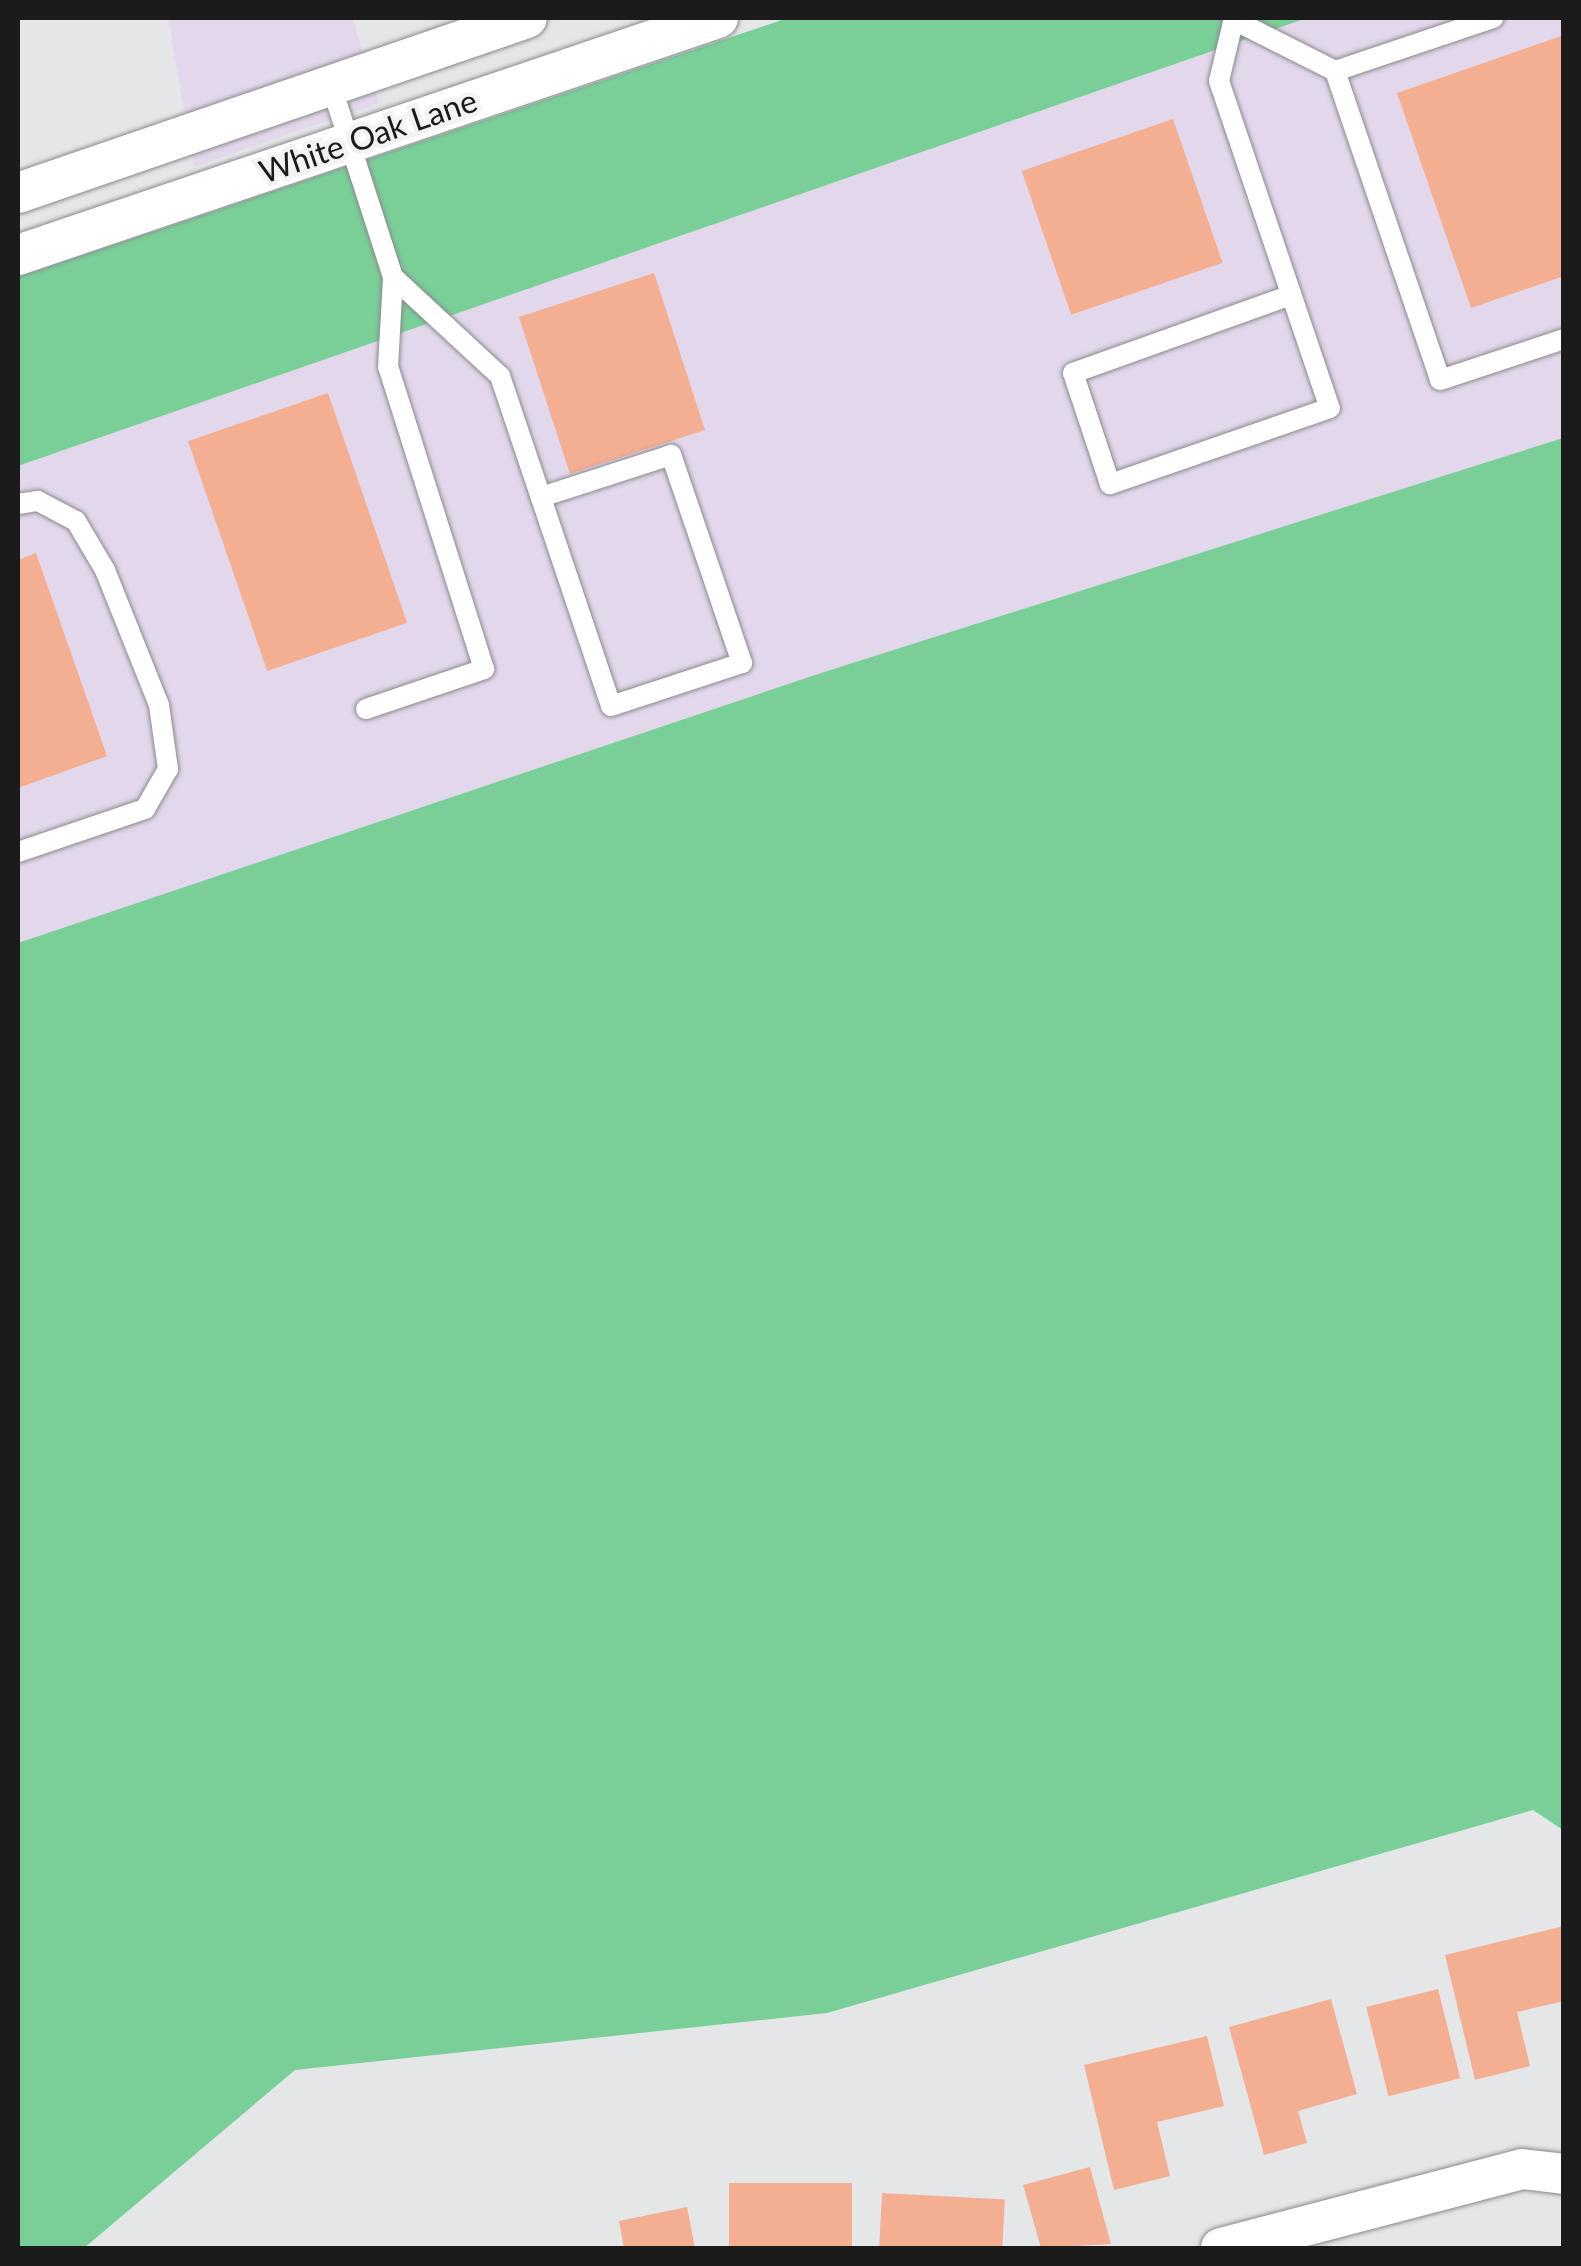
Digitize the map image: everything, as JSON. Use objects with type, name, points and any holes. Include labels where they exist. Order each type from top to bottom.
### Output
[{"type":"street","name":"White Oak Lane","points":[[18,192],[527,18]]},
{"type":"street","name":"White Oak Lane","points":[[18,254],[718,18]]},
{"type":"street","points":[[1221,2248],[1522,2169],[1564,2174]]},
{"type":"lane","points":[[1334,71],[1492,18]]},
{"type":"lane","points":[[1291,295],[1074,373],[1110,484],[1330,408],[1219,81],[1235,19],[1334,71],[1440,380],[1564,339]]},
{"type":"lane","points":[[331,85],[353,140],[393,277],[388,367],[484,669],[366,709]]},
{"type":"lane","points":[[393,277],[500,376],[612,706],[742,663],[671,455],[541,496]]},
{"type":"lane","points":[[18,504],[38,501],[76,521],[105,570],[158,705],[168,769],[146,809],[18,852]]},
{"type":"shaded area","points":[[168,18],[352,18],[379,103],[194,167]]},
{"type":"shaded area","points":[[1307,18],[1563,18],[1563,438],[821,673],[18,943],[18,466]]},
{"type":"green space","points":[[788,18],[1307,18],[18,466],[18,277]]},
{"type":"green space","points":[[1563,438],[1563,1830],[1533,1810],[827,2013],[295,2070],[84,2248],[18,2248],[18,943],[821,673]]},
{"type":"building","points":[[1564,35],[1564,276],[1471,308],[1397,93]]},
{"type":"building","points":[[1173,119],[1222,263],[1071,315],[1022,171]]},
{"type":"building","points":[[654,273],[705,430],[570,474],[519,317]]},
{"type":"building","points":[[328,393],[407,623],[267,671],[188,441]]},
{"type":"building","points":[[36,553],[107,756],[18,788],[18,560]]},
{"type":"building","points":[[1564,1926],[1564,2001],[1517,2012],[1530,2066],[1475,2080],[1445,1955]]},
{"type":"building","points":[[1438,1989],[1460,2078],[1388,2096],[1366,2007]]},
{"type":"building","points":[[1331,1999],[1357,2094],[1298,2111],[1307,2143],[1264,2155],[1229,2027]]},
{"type":"building","points":[[1207,2036],[1224,2106],[1157,2122],[1170,2176],[1114,2190],[1084,2065]]},
{"type":"building","points":[[1090,2167],[1111,2244],[1041,2248],[1023,2185]]},
{"type":"building","points":[[729,2183],[852,2183],[852,2248],[729,2248]]},
{"type":"building","points":[[882,2193],[1005,2199],[1002,2248],[879,2248]]},
{"type":"building","points":[[687,2207],[695,2248],[624,2248],[619,2221]]}]
